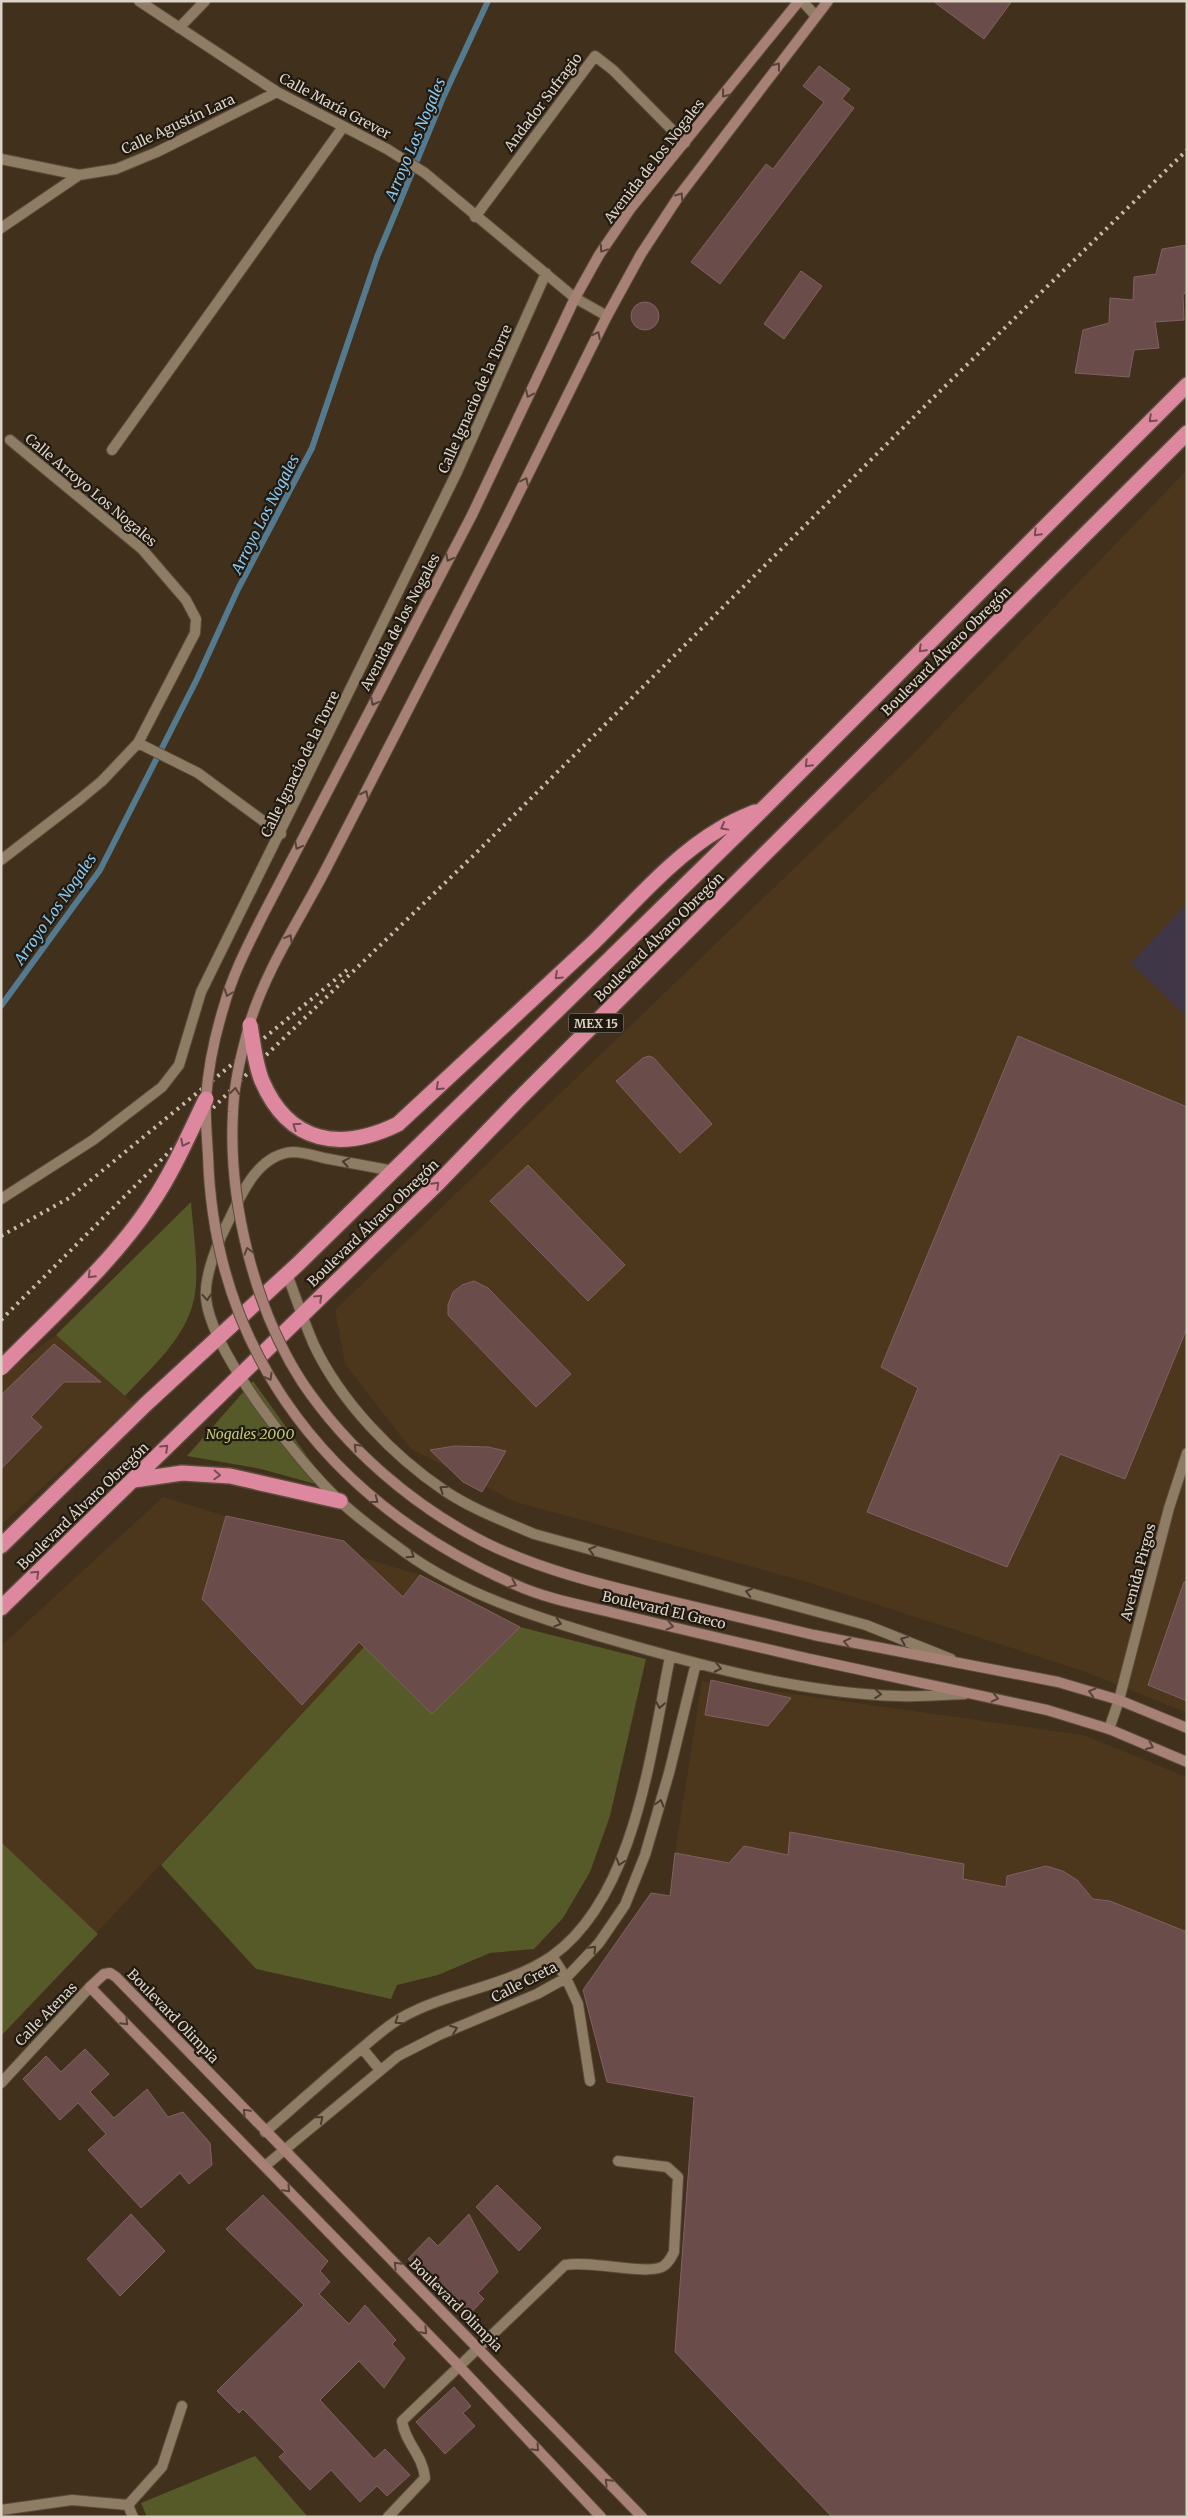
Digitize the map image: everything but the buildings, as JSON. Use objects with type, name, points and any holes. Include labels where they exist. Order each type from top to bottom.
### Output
[{"type":"highway","name":"Boulevard Álvaro Obregón","points":[[1,1546],[146,1404],[287,1274],[394,1171],[767,806],[1187,384]]},
{"type":"highway","name":"Boulevard Álvaro Obregón","points":[[1,1608],[439,1182],[519,1099],[1187,433]]},
{"type":"highway","points":[[250,1025],[262,1080],[272,1102],[298,1129],[313,1136],[333,1140],[356,1139],[377,1134],[398,1124],[593,943],[680,858],[720,828],[767,806]]},
{"type":"highway","points":[[1,1368],[116,1250],[137,1224],[152,1203],[206,1099]]},
{"type":"highway","points":[[134,1480],[182,1474],[230,1476],[340,1501]]},
{"type":"main road","name":"Avenida de los Nogales","points":[[240,1318],[217,1239],[209,1181],[206,1099],[214,1045],[224,1004],[240,963],[472,515],[575,298],[599,255],[631,208],[800,1]]},
{"type":"main road","points":[[250,1025],[274,967],[314,894],[503,525],[607,316],[641,254],[679,196],[828,1]]},
{"type":"main road","name":"Boulevard El Greco","points":[[250,1025],[238,1073],[233,1112],[233,1173],[246,1245],[262,1298],[301,1380],[332,1422],[377,1467],[425,1508],[486,1543],[539,1564],[597,1583],[814,1635],[1058,1682],[1119,1700],[1187,1728]]},
{"type":"main road","name":"Boulevard El Greco","points":[[240,1318],[254,1352],[276,1390],[313,1437],[366,1493],[414,1531],[468,1563],[520,1587],[613,1613],[810,1659],[1047,1710],[1108,1729],[1187,1762]]},
{"type":"main road","name":"Boulevard Olimpia","points":[[90,1988],[104,1974],[112,1974],[265,2132],[478,2346],[642,2517]]},
{"type":"main road","points":[[90,1988],[458,2365],[601,2517]]},
{"type":"street","name":"Calle María Grever","points":[[139,1],[277,92],[387,150],[425,173],[475,217],[575,298],[607,316]]},
{"type":"street","points":[[179,28],[206,1]]},
{"type":"street","points":[[800,1],[816,16]]},
{"type":"street","name":"Andador Sufragio","points":[[475,217],[595,56],[613,70],[685,143]]},
{"type":"street","name":"Calle Agustín Lara","points":[[1,159],[80,175],[116,169],[158,152],[277,92]]},
{"type":"street","points":[[112,450],[343,127]]},
{"type":"street","points":[[1,228],[80,175]]},
{"type":"street","name":"Calle Ignacio de la Torre","points":[[1,1199],[93,1140],[162,1087],[173,1074],[183,1054],[201,992],[458,472],[546,273]]},
{"type":"street","name":"Calle Arroyo Los Nogales","points":[[1,860],[80,800],[102,781],[138,743],[195,633],[196,619],[186,600],[142,549],[10,440]]},
{"type":"street","points":[[138,743],[198,773],[280,834]]},
{"type":"street","points":[[394,1171],[295,1152],[271,1159],[256,1172],[242,1192],[222,1234],[206,1284],[209,1312],[217,1338],[240,1375],[314,1475],[340,1501],[409,1555],[460,1584],[547,1620],[670,1657],[788,1682],[856,1693],[899,1696],[976,1694]]},
{"type":"street","points":[[287,1274],[315,1346],[369,1427],[414,1468],[445,1491],[493,1516],[534,1534],[866,1625],[966,1664]]},
{"type":"street","name":"Avenida Pirgos","points":[[1108,1729],[1119,1700],[1169,1508],[1187,1453]]},
{"type":"street","name":"Calle Creta","points":[[265,2132],[362,2048],[400,2018],[424,2007],[522,1972],[552,1956],[576,1933],[597,1906],[615,1876],[640,1800],[670,1657]]},
{"type":"street","name":"Calle Creta","points":[[265,2166],[398,2056],[439,2034],[507,2008],[566,1978],[599,1943],[620,1912],[638,1872],[669,1773],[696,1663]]},
{"type":"street","points":[[552,1956],[566,1978],[578,2004],[590,2081]]},
{"type":"street","name":"Calle Atenas","points":[[1,2083],[90,1988]]},
{"type":"street","points":[[362,2048],[380,2070]]},
{"type":"street","points":[[388,2517],[425,2478],[424,2465],[403,2432],[402,2421],[458,2365],[565,2265],[579,2262],[645,2269],[662,2267],[671,2259],[674,2252],[678,2177],[667,2167],[618,2161]]},
{"type":"street","points":[[128,2505],[162,2467],[182,2406]]},
{"type":"street","points":[[1,2510],[72,2500],[128,2505]]},
{"type":"street","points":[[128,2505],[133,2517]]},
{"type":"shaded area","points":[[1187,470],[1187,903],[1131,963],[1187,1017],[1187,1713],[1083,1671],[804,1581],[516,1502],[411,1449],[345,1364],[335,1310],[914,753]]},
{"type":"shaded area","points":[[1187,903],[1187,1017],[1131,963]]},
{"type":"shaded area","points":[[56,1335],[134,1404],[1,1525],[1,1376]]},
{"type":"shaded area","points":[[163,1497],[420,1575],[520,1627],[432,1714],[364,1647],[1,2035],[1,1646]]},
{"type":"shaded area","points":[[702,1681],[1083,1735],[1187,1777],[1187,2016],[675,1853]]},
{"type":"green space","points":[[191,1202],[196,1251],[196,1288],[190,1313],[184,1327],[166,1352],[125,1396],[56,1335]]},
{"type":"green space","name":"Nogales 2000","points":[[253,1381],[330,1488],[261,1469],[187,1456]]},
{"type":"green space","points":[[520,1627],[646,1659],[610,1816],[590,1872],[563,1918],[534,1949],[490,1953],[438,1975],[397,1985],[391,1999],[256,1969],[161,1865],[364,1647],[432,1714]]},
{"type":"green space","points":[[1,1842],[98,1934],[1,2036]]},
{"type":"green space","points":[[255,2456],[308,2517],[147,2517],[141,2503]]},
{"type":"waterway","name":"Arroyo Los Nogales","points":[[1,1006],[100,870],[197,679],[238,589],[312,448],[377,257],[442,100],[488,1]]},
{"type":"railway","points":[[1,1320],[260,1061],[474,855],[934,397],[1187,150]]},
{"type":"railway","points":[[1,1236],[69,1198],[347,970]]}]
